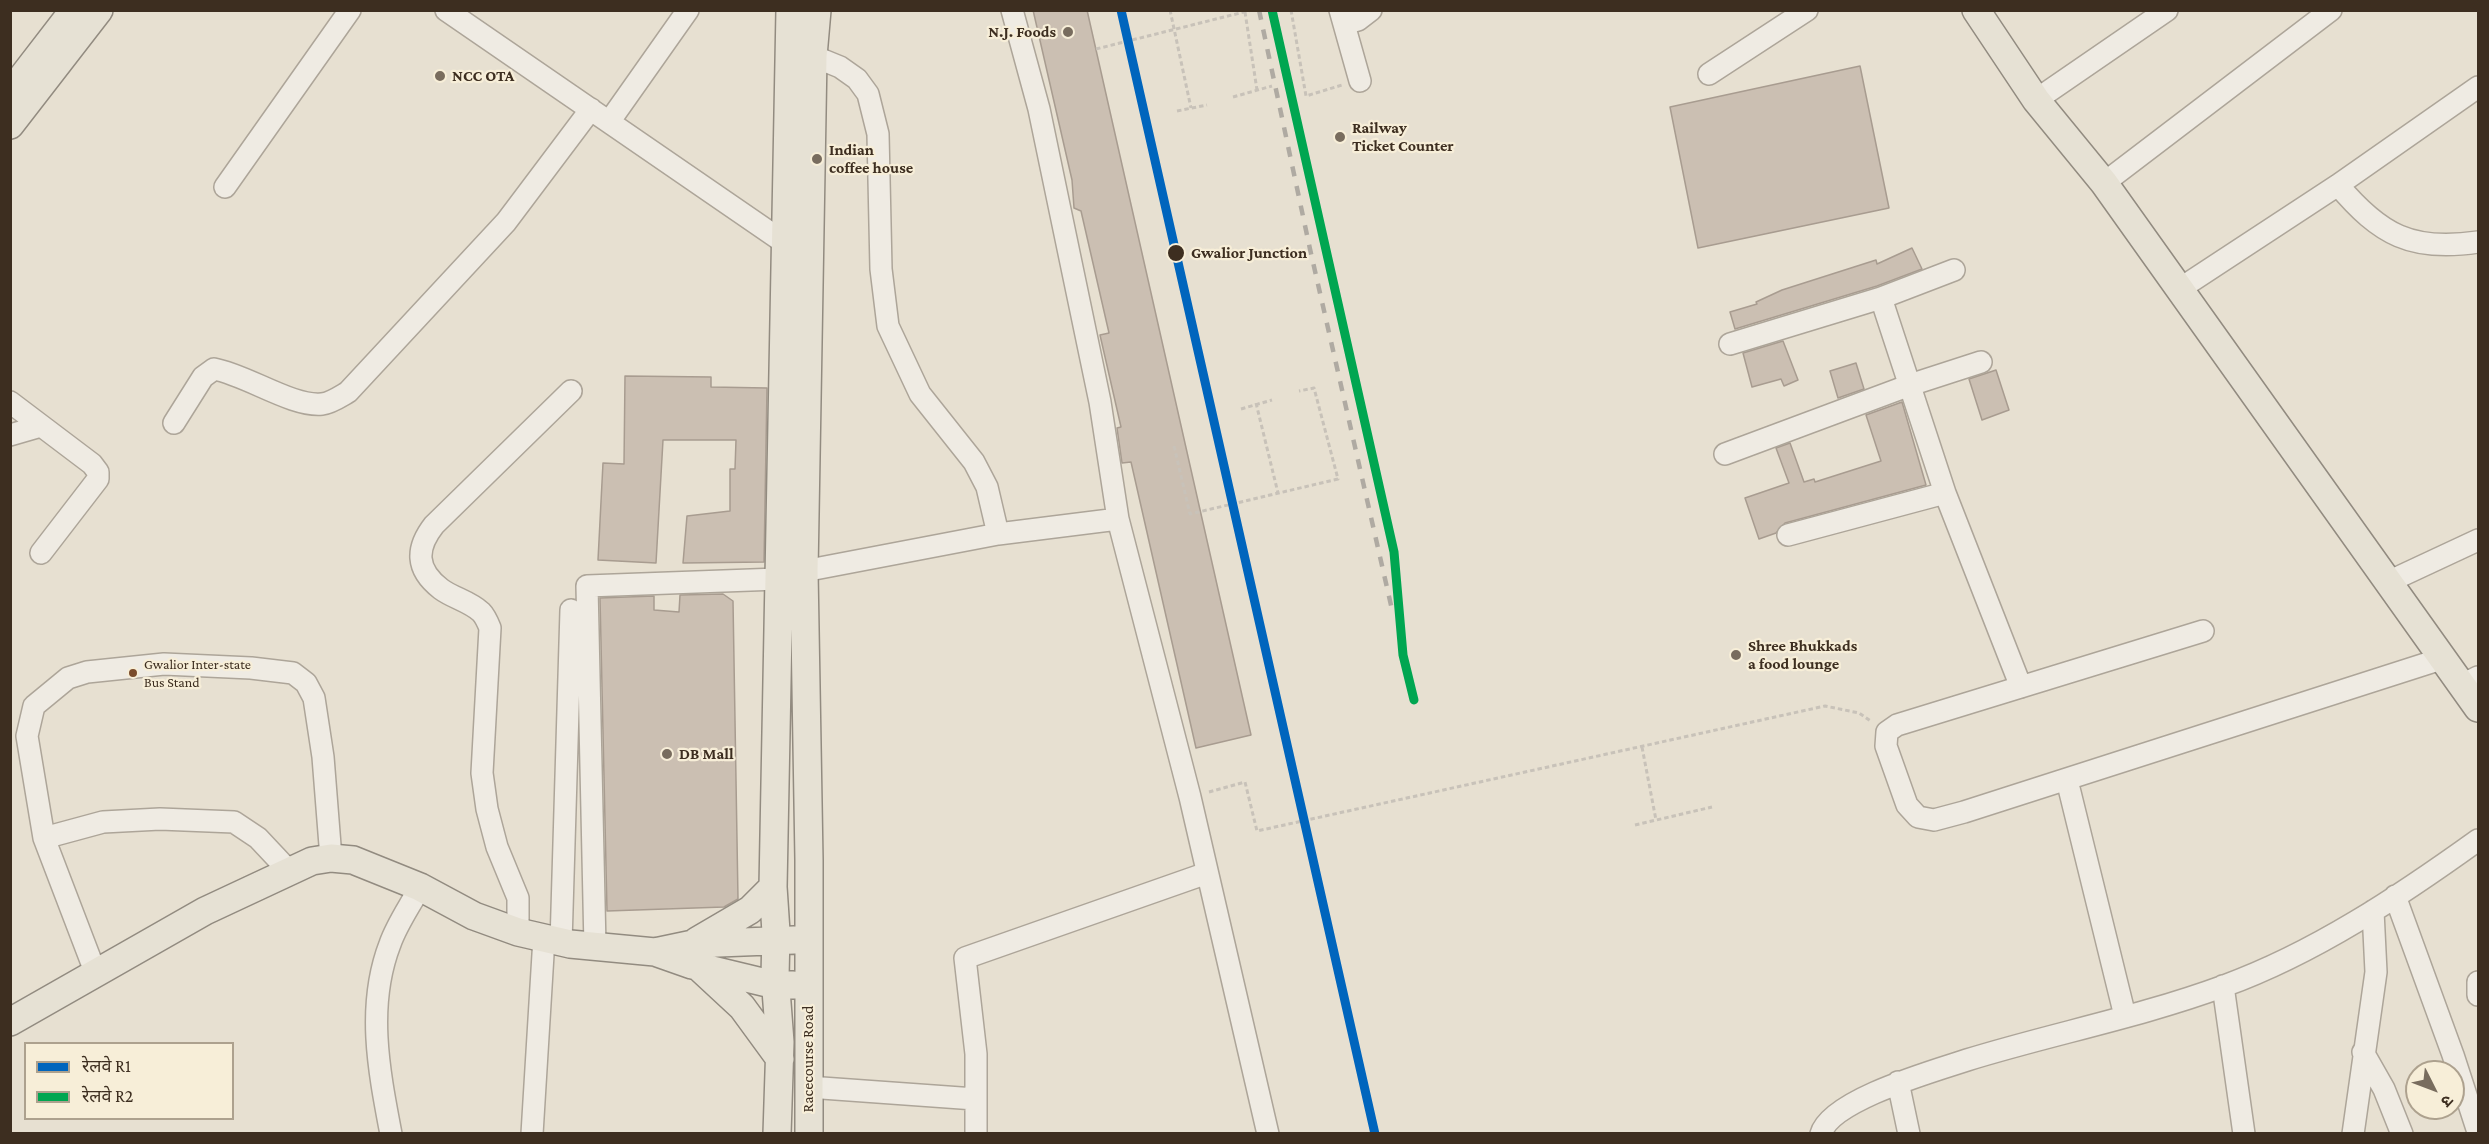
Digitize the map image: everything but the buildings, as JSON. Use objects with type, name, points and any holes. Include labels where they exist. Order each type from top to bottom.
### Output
[{"type":"main road","points":[[10,93],[74,10]]},
{"type":"main road","points":[[10,125],[99,10]]},
{"type":"main road","name":"Racecourse Road","points":[[777,1134],[780,1060],[775,985],[776,941],[773,887],[790,10]]},
{"type":"main road","name":"Racecourse Road","points":[[809,1134],[804,571],[813,56],[817,10]]},
{"type":"main road","points":[[1976,10],[2036,100],[2104,183],[2441,659],[2470,681],[2478,708]]},
{"type":"main road","points":[[10,1022],[205,911],[312,861],[331,858],[353,860],[420,887],[474,916],[541,938],[595,947],[696,955],[776,941],[808,940]]},
{"type":"main road","points":[[696,955],[750,910],[773,887]]},
{"type":"main road","points":[[696,955],[775,985],[808,985]]},
{"type":"main road","points":[[696,955],[742,1007],[780,1060]]},
{"type":"street","points":[[225,187],[350,10]]},
{"type":"street","points":[[609,122],[688,10]]},
{"type":"street","points":[[1012,10],[1044,133],[1100,402],[1118,519],[1190,797],[1268,1134]]},
{"type":"street","points":[[1360,81],[1342,17],[1358,20],[1371,10]]},
{"type":"street","points":[[1709,74],[1807,10]]},
{"type":"street","points":[[2036,100],[2167,10]]},
{"type":"street","points":[[2104,183],[2331,10]]},
{"type":"street","points":[[451,12],[785,243]]},
{"type":"street","points":[[813,56],[840,67],[858,79],[868,94],[878,134],[881,269],[888,326],[920,394],[974,462],[987,487],[998,534]]},
{"type":"street","points":[[2178,290],[2338,185],[2478,87]]},
{"type":"street","points":[[174,423],[203,377],[214,369],[256,382],[298,401],[323,404],[348,392],[506,222],[591,109]]},
{"type":"street","points":[[2338,185],[2361,212],[2377,226],[2399,237],[2456,246],[2478,242]]},
{"type":"street","points":[[1730,344],[1881,298],[1954,270]]},
{"type":"street","points":[[1881,298],[1946,493],[2021,687]]},
{"type":"street","points":[[1725,454],[1910,385],[1981,362]]},
{"type":"street","points":[[541,938],[518,898],[497,847],[487,809],[482,773],[490,628],[483,614],[470,603],[441,589],[426,575],[420,558],[422,540],[434,525],[571,391]]},
{"type":"street","points":[[10,402],[92,464],[98,472],[98,480],[41,553]]},
{"type":"street","points":[[10,435],[41,426]]},
{"type":"street","points":[[1788,535],[1946,493]]},
{"type":"street","points":[[804,571],[998,534],[1118,519]]},
{"type":"street","points":[[2388,582],[2478,540]]},
{"type":"street","points":[[595,947],[587,586],[778,579]]},
{"type":"street","points":[[532,1134],[541,938],[571,610]]},
{"type":"street","points":[[2202,630],[1897,725],[1887,732],[1886,746],[1907,805],[1918,817],[1934,820],[2067,780],[2441,659]]},
{"type":"street","points":[[96,974],[44,838],[27,736],[34,706],[68,678],[87,672],[164,664],[251,668],[293,673],[306,683],[314,698],[323,757],[331,858]]},
{"type":"street","points":[[2067,780],[2125,1016]]},
{"type":"street","points":[[44,838],[103,822],[160,819],[234,822],[258,838],[289,871]]},
{"type":"street","points":[[1821,1134],[1824,1124],[1837,1112],[1898,1082],[2006,1048],[2125,1016],[2223,986],[2277,964],[2373,911],[2478,840]]},
{"type":"street","points":[[976,1134],[976,1054],[965,958],[1207,873]]},
{"type":"street","points":[[391,1134],[379,1074],[376,1035],[379,986],[390,944],[420,887]]},
{"type":"street","points":[[2395,896],[2453,1055],[2478,1132]]},
{"type":"street","points":[[2353,1134],[2376,972],[2373,911]]},
{"type":"street","points":[[2478,982],[2478,995]]},
{"type":"street","points":[[2223,986],[2244,1134]]},
{"type":"street","points":[[2363,1052],[2384,1089],[2402,1134]]},
{"type":"street","points":[[1898,1082],[1909,1134]]},
{"type":"street","points":[[808,1087],[975,1099]]},
{"type":"path","points":[[1170,10],[1191,108]]},
{"type":"path","points":[[1096,49],[1252,10]]},
{"type":"path","points":[[1291,10],[1306,96],[1360,81]]},
{"type":"path","points":[[1245,11],[1257,90]]},
{"type":"path","points":[[1233,98],[1272,86]]},
{"type":"path","points":[[1177,111],[1207,105]]},
{"type":"path","points":[[1174,446],[1190,514],[1338,479],[1314,388],[1299,391]]},
{"type":"path","points":[[1241,409],[1272,400]]},
{"type":"path","points":[[1256,403],[1278,493]]},
{"type":"path","points":[[1190,797],[1245,782],[1257,831],[1825,706],[1859,713],[1887,732]]},
{"type":"path","points":[[1642,747],[1656,820]]},
{"type":"path","points":[[1635,825],[1712,807]]},
{"type":"railway","points":[[1259,10],[1310,249],[1393,614]]},
{"type":"railway","points":[[1272,10],[1394,552],[1403,655],[1414,700]]},
{"type":"rail line","name":"R1","points":[[1121,10],[1375,1134]]},
{"type":"rail line","name":"R2","points":[[1272,10],[1394,552],[1403,655],[1414,700]]},
{"type":"place","name":"N.J. Foods","points":[[1068,32]]},
{"type":"place","name":"NCC OTA","points":[[440,76]]},
{"type":"place","name":"Railway Ticket Counter","points":[[1340,137]]},
{"type":"place","name":"Indian coffee house","points":[[817,159]]},
{"type":"place","name":"Gwalior Junction","points":[[1176,253]]},
{"type":"place","name":"Shree Bhukkads a food lounge","points":[[1736,655]]},
{"type":"place","name":"Gwalior Inter-state Bus Stand","points":[[133,673]]},
{"type":"place","name":"DB Mall","points":[[667,754]]}]
